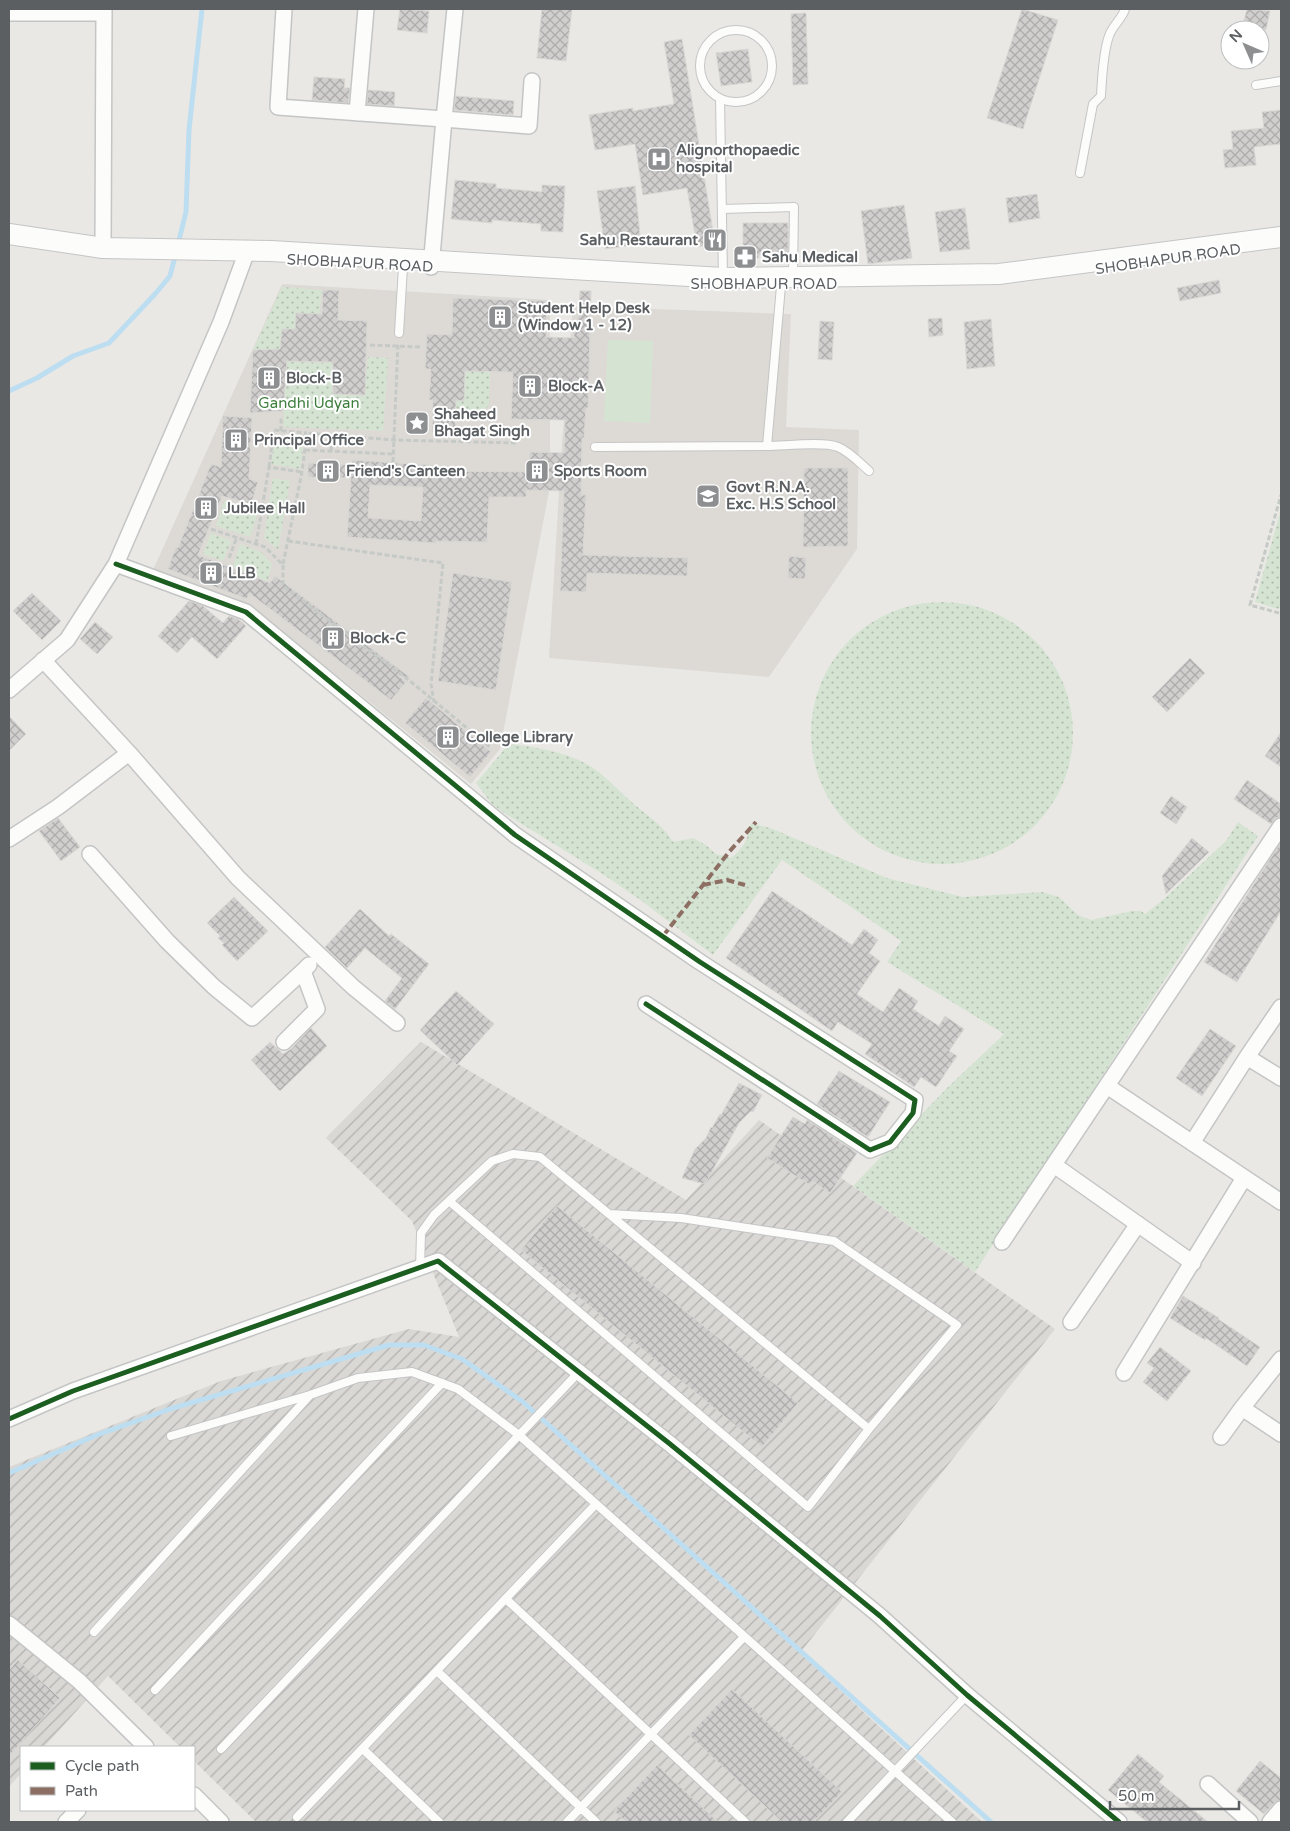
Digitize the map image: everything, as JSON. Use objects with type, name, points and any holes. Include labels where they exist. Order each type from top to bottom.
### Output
[{"type":"main road","name":"SHOBHAPUR ROAD","points":[[9,234],[103,248],[272,251],[430,264],[723,283],[998,282],[1281,243]]},
{"type":"main road","name":"SHOBHAPUR ROAD","points":[[787,282],[999,274],[1281,236]]},
{"type":"main road","name":"SHOBHAPUR ROAD","points":[[247,252],[271,258],[403,266],[430,264]]},
{"type":"street","points":[[284,9],[278,107],[529,126],[532,81]]},
{"type":"street","points":[[357,113],[366,9]]},
{"type":"street","points":[[430,264],[455,9]]},
{"type":"street","points":[[9,13],[104,11],[103,248]]},
{"type":"street","points":[[9,690],[66,640],[116,564],[221,322],[247,252]]},
{"type":"street","points":[[116,564],[246,612],[515,835],[700,962],[915,1100],[913,1113],[890,1142],[870,1150],[646,1004]]},
{"type":"street","points":[[43,660],[129,752],[238,878],[353,987],[397,1023]]},
{"type":"street","points":[[9,839],[58,807],[129,752]]},
{"type":"street","points":[[1002,1242],[1281,826]]},
{"type":"street","points":[[90,854],[167,941],[214,987],[252,1018],[319,955]]},
{"type":"street","points":[[284,1042],[317,1009],[303,971]]},
{"type":"street","points":[[1192,1143],[1281,1007]]},
{"type":"street","points":[[1247,1057],[1281,1078]]},
{"type":"street","points":[[1107,1086],[1281,1202]]},
{"type":"street","points":[[1054,1165],[1192,1264]]},
{"type":"street","points":[[1124,1373],[1244,1178]]},
{"type":"street","points":[[1070,1322],[1138,1224]]},
{"type":"street","points":[[9,1419],[73,1392],[438,1261],[670,1444],[880,1616],[967,1695],[1119,1822]]},
{"type":"street","points":[[1221,1437],[1281,1359]]},
{"type":"street","points":[[1242,1408],[1281,1434]]},
{"type":"street","points":[[9,1624],[80,1681],[141,1745]]},
{"type":"street","points":[[1208,1784],[1250,1822]]},
{"type":"street","points":[[195,1796],[221,1822]]},
{"type":"street","points":[[1270,1822],[1281,1809]]},
{"type":"street","points":[[66,1822],[77,1811]]},
{"type":"lane","points":[[1080,174],[1093,104],[1102,96],[1102,77],[1109,35],[1123,17],[1125,9]]},
{"type":"lane","points":[[739,29],[751,32],[768,47],[773,69],[770,80],[764,90],[744,102],[720,99],[710,91],[703,81],[700,68],[701,56],[706,45],[716,36],[727,30],[739,29]]},
{"type":"lane","points":[[1256,85],[1281,81]]},
{"type":"lane","points":[[720,99],[723,283]]},
{"type":"lane","points":[[722,209],[794,208],[767,446]]},
{"type":"lane","points":[[399,333],[403,266]]},
{"type":"lane","points":[[595,447],[821,445],[838,447],[850,454],[869,471]]},
{"type":"lane","points":[[420,1268],[421,1233],[434,1215],[492,1161],[513,1154],[540,1157],[869,1429]]},
{"type":"lane","points":[[449,1201],[808,1507],[869,1429],[957,1325],[834,1241],[681,1218],[609,1214]]},
{"type":"lane","points":[[171,1436],[310,1395],[358,1378],[412,1372],[458,1389],[519,1435],[952,1822]]},
{"type":"lane","points":[[221,1749],[579,1372]]},
{"type":"lane","points":[[155,1690],[442,1383]]},
{"type":"lane","points":[[94,1632],[310,1395]]},
{"type":"lane","points":[[297,1817],[596,1504]]},
{"type":"lane","points":[[506,1598],[745,1822]]},
{"type":"lane","points":[[567,1822],[744,1637]]},
{"type":"lane","points":[[437,1671],[596,1822]]},
{"type":"lane","points":[[847,1822],[967,1695]]},
{"type":"lane","points":[[362,1749],[438,1822]]},
{"type":"path","points":[[393,462],[399,333]]},
{"type":"path","points":[[370,345],[420,347]]},
{"type":"path","points":[[281,418],[281,431]]},
{"type":"path","points":[[256,544],[274,430],[394,440],[518,443]]},
{"type":"path","points":[[307,433],[302,472],[282,565],[283,586],[410,681],[490,747]]},
{"type":"path","points":[[331,452],[332,435]]},
{"type":"path","points":[[305,450],[393,454]]},
{"type":"path","points":[[269,467],[302,472]]},
{"type":"path","points":[[1279,613],[1250,605],[1281,495]]},
{"type":"path","points":[[211,529],[265,547],[282,565]]},
{"type":"path","points":[[229,558],[236,538]]},
{"type":"path","points":[[288,540],[443,563],[431,684],[434,702]]},
{"type":"shaded area","points":[[282,284],[550,300],[550,486],[500,749],[471,784],[250,605],[153,570]]},
{"type":"shaded area","name":"Govt R.N.A. Exc. H.S School","points":[[573,306],[791,314],[786,427],[859,430],[857,549],[769,677],[549,658],[562,443]]},
{"type":"shaded area","points":[[421,1042],[686,1200],[759,1120],[1055,1329],[800,1653],[982,1822],[256,1822],[195,1762],[195,1746],[179,1746],[108,1676],[45,1746],[20,1746],[20,1774],[9,1787],[9,1467],[221,1381],[409,1329],[459,1337],[412,1221],[326,1138]]},
{"type":"green space","points":[[282,287],[322,290],[317,329],[282,329],[280,349],[253,350]]},
{"type":"green space","points":[[608,340],[653,341],[650,423],[604,421]]},
{"type":"green space","name":"Gandhi Udyan","points":[[368,357],[388,358],[383,431],[283,427],[287,362],[333,363],[332,394],[365,396]]},
{"type":"green space","points":[[465,371],[490,372],[489,404],[479,419],[456,421],[456,401],[464,400]]},
{"type":"green space","points":[[282,435],[304,439],[300,469],[271,464],[275,440],[280,441]]},
{"type":"green space","points":[[273,478],[290,481],[278,550],[264,538]]},
{"type":"green space","points":[[224,501],[258,512],[250,537],[216,526]]},
{"type":"green space","points":[[1281,509],[1281,605],[1279,609],[1255,602]]},
{"type":"green space","points":[[211,533],[231,541],[223,561],[203,554]]},
{"type":"green space","points":[[240,544],[261,552],[272,564],[267,583],[257,576],[233,567]]},
{"type":"green space","points":[[942,602],[968,605],[992,612],[1015,624],[1035,640],[1051,660],[1063,683],[1070,707],[1073,733],[1070,759],[1063,783],[1051,806],[1035,826],[1015,842],[992,854],[968,861],[942,864],[916,861],[892,854],[869,842],[849,826],[833,806],[821,783],[814,759],[811,733],[814,707],[821,683],[833,660],[849,640],[869,624],[892,612],[916,605]]},
{"type":"green space","points":[[506,743],[555,752],[590,766],[660,826],[673,842],[693,838],[706,845],[716,854],[731,858],[744,844],[752,823],[773,829],[887,878],[963,897],[1042,892],[1059,897],[1078,915],[1091,920],[1132,911],[1141,911],[1145,914],[1165,898],[1226,841],[1238,822],[1258,836],[975,1272],[853,1186],[946,1089],[1004,1034],[887,962],[901,941],[782,860],[713,955],[601,873],[492,804],[476,783],[503,751]]},
{"type":"building","points":[[400,9],[429,11],[427,33],[397,30]]},
{"type":"building","points":[[542,9],[572,9],[566,61],[537,58]]},
{"type":"building","points":[[1022,9],[1058,20],[1023,129],[987,118]]},
{"type":"building","points":[[1247,9],[1270,11],[1268,20],[1244,20]]},
{"type":"building","points":[[806,13],[808,84],[793,85],[791,14]]},
{"type":"building","points":[[682,39],[715,244],[697,247],[687,188],[643,195],[635,144],[595,150],[589,115],[633,108],[633,111],[674,104],[664,42]]},
{"type":"building","points":[[748,49],[752,82],[721,86],[716,53]]},
{"type":"building","points":[[314,77],[345,79],[344,88],[350,88],[348,103],[312,100]]},
{"type":"building","points":[[368,90],[395,92],[394,106],[367,104]]},
{"type":"building","points":[[456,96],[514,101],[513,115],[454,110]]},
{"type":"building","points":[[1281,110],[1281,144],[1254,147],[1256,165],[1225,168],[1223,150],[1233,149],[1231,131],[1264,128],[1262,112]]},
{"type":"building","points":[[455,180],[496,184],[496,188],[542,192],[542,185],[565,186],[563,232],[541,231],[541,224],[492,220],[492,223],[451,219]]},
{"type":"building","points":[[635,186],[641,244],[605,249],[597,191]]},
{"type":"building","points":[[1037,194],[1040,218],[1009,223],[1006,198]]},
{"type":"building","points":[[904,205],[912,258],[868,264],[861,211]]},
{"type":"building","points":[[965,208],[970,249],[940,252],[935,212]]},
{"type":"building","points":[[743,223],[788,223],[788,256],[759,255],[759,258],[743,258]]},
{"type":"building","points":[[1219,280],[1221,293],[1180,301],[1177,288]]},
{"type":"building","name":"Block-B","points":[[323,290],[339,290],[338,320],[367,321],[365,395],[333,394],[333,362],[287,361],[283,411],[250,413],[253,350],[280,349],[282,329],[295,329],[296,313],[322,314]]},
{"type":"building","points":[[580,291],[591,291],[588,408],[586,408],[584,438],[582,438],[581,495],[586,495],[583,555],[688,558],[687,576],[587,573],[586,592],[560,591],[564,491],[526,490],[526,497],[489,497],[487,542],[436,541],[436,543],[347,537],[351,478],[308,477],[308,463],[352,465],[352,460],[442,466],[442,471],[529,472],[530,452],[564,453],[565,420],[511,419],[513,372],[465,371],[464,401],[456,400],[455,433],[432,432],[433,400],[429,400],[431,369],[425,369],[427,334],[452,335],[453,298],[547,301],[546,337],[574,338],[574,322],[578,322]],"holes":[[[370,485],[423,487],[421,521],[368,518]]]},
{"type":"building","points":[[942,318],[943,335],[929,337],[928,319]]},
{"type":"building","points":[[991,319],[995,366],[967,369],[964,322]]},
{"type":"building","points":[[820,321],[834,322],[832,360],[818,359]]},
{"type":"building","points":[[223,416],[252,418],[249,479],[258,482],[251,504],[222,496],[198,555],[270,583],[275,576],[411,678],[399,676],[406,682],[391,700],[249,593],[247,599],[168,569],[211,464],[221,467]]},
{"type":"building","points":[[804,468],[848,468],[848,546],[803,547]]},
{"type":"building","points":[[789,556],[806,558],[805,579],[788,578]]},
{"type":"building","points":[[453,573],[512,582],[496,690],[438,681]]},
{"type":"building","points":[[32,593],[61,621],[42,640],[13,611]]},
{"type":"building","points":[[189,601],[203,606],[223,623],[229,616],[238,619],[246,626],[217,659],[192,637],[177,653],[158,636]]},
{"type":"building","points":[[95,622],[113,637],[97,654],[80,639]]},
{"type":"building","points":[[1190,658],[1205,673],[1167,712],[1152,697]]},
{"type":"building","name":"College Library","points":[[426,698],[491,752],[470,777],[405,723]]},
{"type":"building","points":[[9,716],[26,734],[9,751]]},
{"type":"building","points":[[1281,732],[1281,767],[1265,756]]},
{"type":"building","points":[[1247,780],[1281,804],[1281,817],[1276,818],[1271,824],[1234,799]]},
{"type":"building","points":[[1171,796],[1187,807],[1176,824],[1160,813]]},
{"type":"building","points":[[58,818],[80,847],[61,861],[39,831]]},
{"type":"building","points":[[1192,838],[1209,852],[1166,894],[1162,876]]},
{"type":"building","points":[[1281,842],[1281,911],[1237,982],[1204,962]]},
{"type":"building","points":[[772,891],[852,945],[864,929],[878,940],[869,953],[880,961],[857,994],[883,1012],[899,988],[918,1001],[913,1009],[939,1026],[945,1016],[964,1029],[949,1051],[957,1056],[936,1087],[921,1077],[914,1087],[865,1054],[872,1044],[838,1022],[832,1031],[726,958]]},
{"type":"building","points":[[234,897],[268,931],[237,961],[222,945],[224,943],[218,938],[220,936],[207,923]]},
{"type":"building","points":[[360,909],[389,936],[391,934],[429,964],[395,1009],[385,1001],[402,978],[365,948],[347,968],[325,947]]},
{"type":"building","points":[[456,991],[494,1024],[457,1065],[420,1030]]},
{"type":"building","points":[[311,1028],[327,1046],[280,1091],[251,1060],[270,1042],[283,1054],[291,1049]]},
{"type":"building","points":[[1210,1029],[1236,1046],[1202,1096],[1176,1078]]},
{"type":"building","points":[[839,1071],[890,1102],[868,1137],[817,1104]]},
{"type":"building","points":[[739,1083],[762,1095],[753,1112],[751,1111],[739,1123],[705,1184],[682,1178],[695,1149],[706,1138]]},
{"type":"building","points":[[793,1117],[805,1124],[807,1120],[857,1153],[830,1193],[812,1181],[810,1185],[767,1158]]},
{"type":"building","points":[[557,1206],[798,1403],[762,1447],[521,1250]]},
{"type":"building","points":[[1183,1296],[1219,1318],[1260,1347],[1247,1366],[1206,1338],[1205,1340],[1170,1318]]},
{"type":"building","points":[[1160,1347],[1191,1371],[1167,1401],[1143,1382],[1154,1368],[1147,1363]]},
{"type":"building","points":[[18,1660],[60,1698],[9,1756],[9,1670]]},
{"type":"building","points":[[732,1689],[842,1792],[813,1822],[782,1822],[689,1735]]},
{"type":"building","points":[[1138,1754],[1164,1776],[1159,1782],[1208,1822],[1147,1822],[1108,1790]]},
{"type":"building","points":[[1260,1761],[1281,1778],[1281,1800],[1274,1803],[1264,1814],[1236,1791]]},
{"type":"building","points":[[657,1765],[718,1822],[626,1822],[614,1811]]},
{"type":"waterway","points":[[178,244],[186,212],[189,130],[202,9]]},
{"type":"waterway","points":[[9,391],[37,378],[73,356],[109,343],[170,276],[176,253]]},
{"type":"waterway","points":[[9,1473],[97,1435],[170,1409],[389,1345],[424,1345],[462,1359],[523,1402],[991,1822]]},
{"type":"marked path","points":[[663,936],[729,852],[756,822]]},
{"type":"marked path","points":[[703,885],[727,880],[745,885]]},
{"type":"cycle path","points":[[116,564],[246,612],[515,835],[700,962],[915,1100],[913,1113],[890,1142],[870,1150],[646,1004]]},
{"type":"cycle path","points":[[9,1419],[73,1391],[438,1261],[670,1444],[880,1616],[967,1695],[1119,1822]]},
{"type":"place","name":"Alignorthopaedic hospital","points":[[659,159]]},
{"type":"place","name":"Sahu Restaurant","points":[[715,240]]},
{"type":"place","name":"Sahu Medical","points":[[745,257]]},
{"type":"place","name":"Student Help Desk (Window 1 - 12)","points":[[500,317]]},
{"type":"place","name":"Block-B","points":[[269,378]]},
{"type":"place","name":"Block-A","points":[[530,386]]},
{"type":"place","name":"Shaheed Bhagat Singh","points":[[417,423]]},
{"type":"place","name":"Principal Office","points":[[236,440]]},
{"type":"place","name":"Friend's Canteen","points":[[328,471]]},
{"type":"place","name":"Sports Room","points":[[537,471]]},
{"type":"place","name":"Govt R.N.A. Exc. H.S School","points":[[708,496]]},
{"type":"place","name":"Jubilee Hall","points":[[206,508]]},
{"type":"place","name":"LLB","points":[[211,573]]},
{"type":"place","name":"Block-C","points":[[333,638]]},
{"type":"place","name":"College Library","points":[[448,737]]}]
